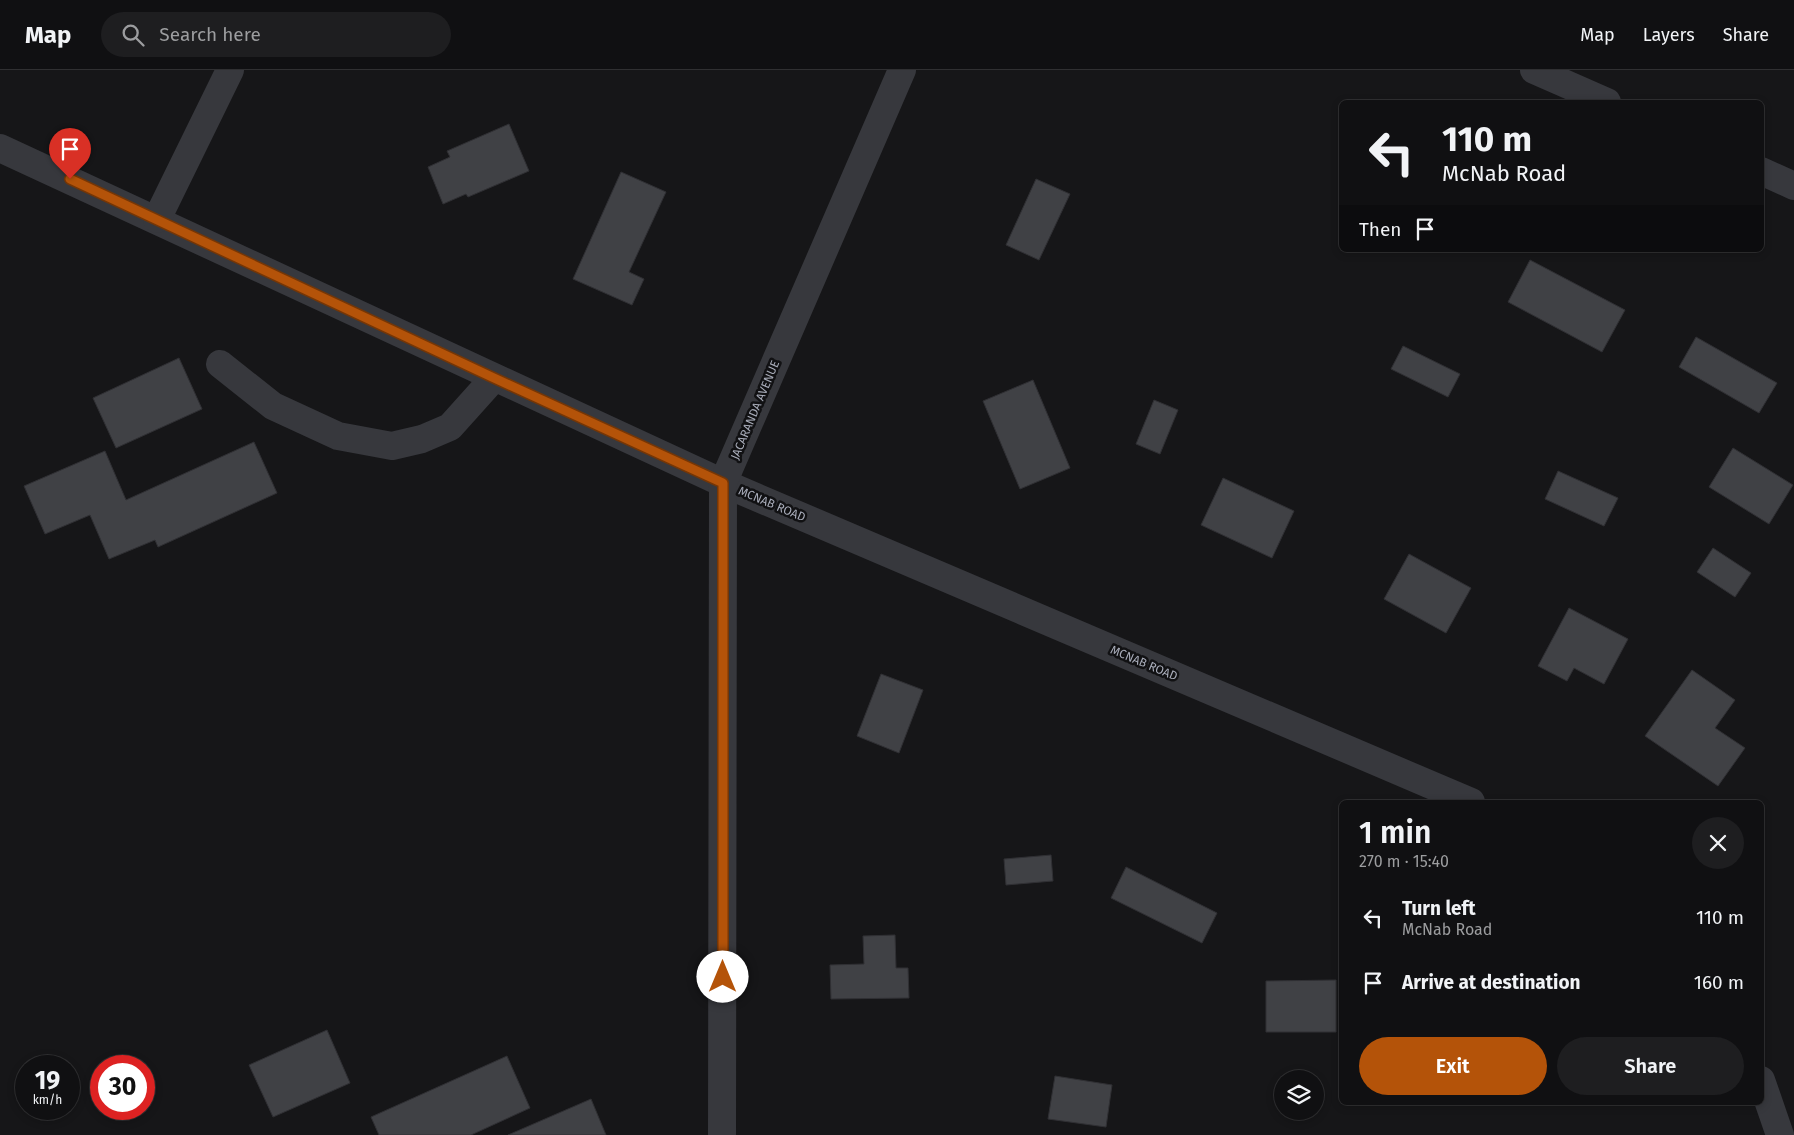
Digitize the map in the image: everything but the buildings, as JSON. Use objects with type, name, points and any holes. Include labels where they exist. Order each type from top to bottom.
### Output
[{"type":"street","points":[[157,219],[230,70]]},
{"type":"street","name":"JACARANDA AVENUE","points":[[722,1135],[723,483],[902,70]]},
{"type":"street","points":[[1534,70],[1602,100]]},
{"type":"street","name":"MCNAB ROAD","points":[[0,148],[157,219],[494,378],[723,483],[1466,800]]},
{"type":"street","points":[[1764,172],[1794,186]]},
{"type":"street","points":[[220,364],[273,406],[338,436],[392,446],[422,439],[450,427],[494,378]]},
{"type":"street","points":[[1764,1089],[1780,1135]]},
{"type":"route","points":[[70,179],[723,483],[723,977]]}]
